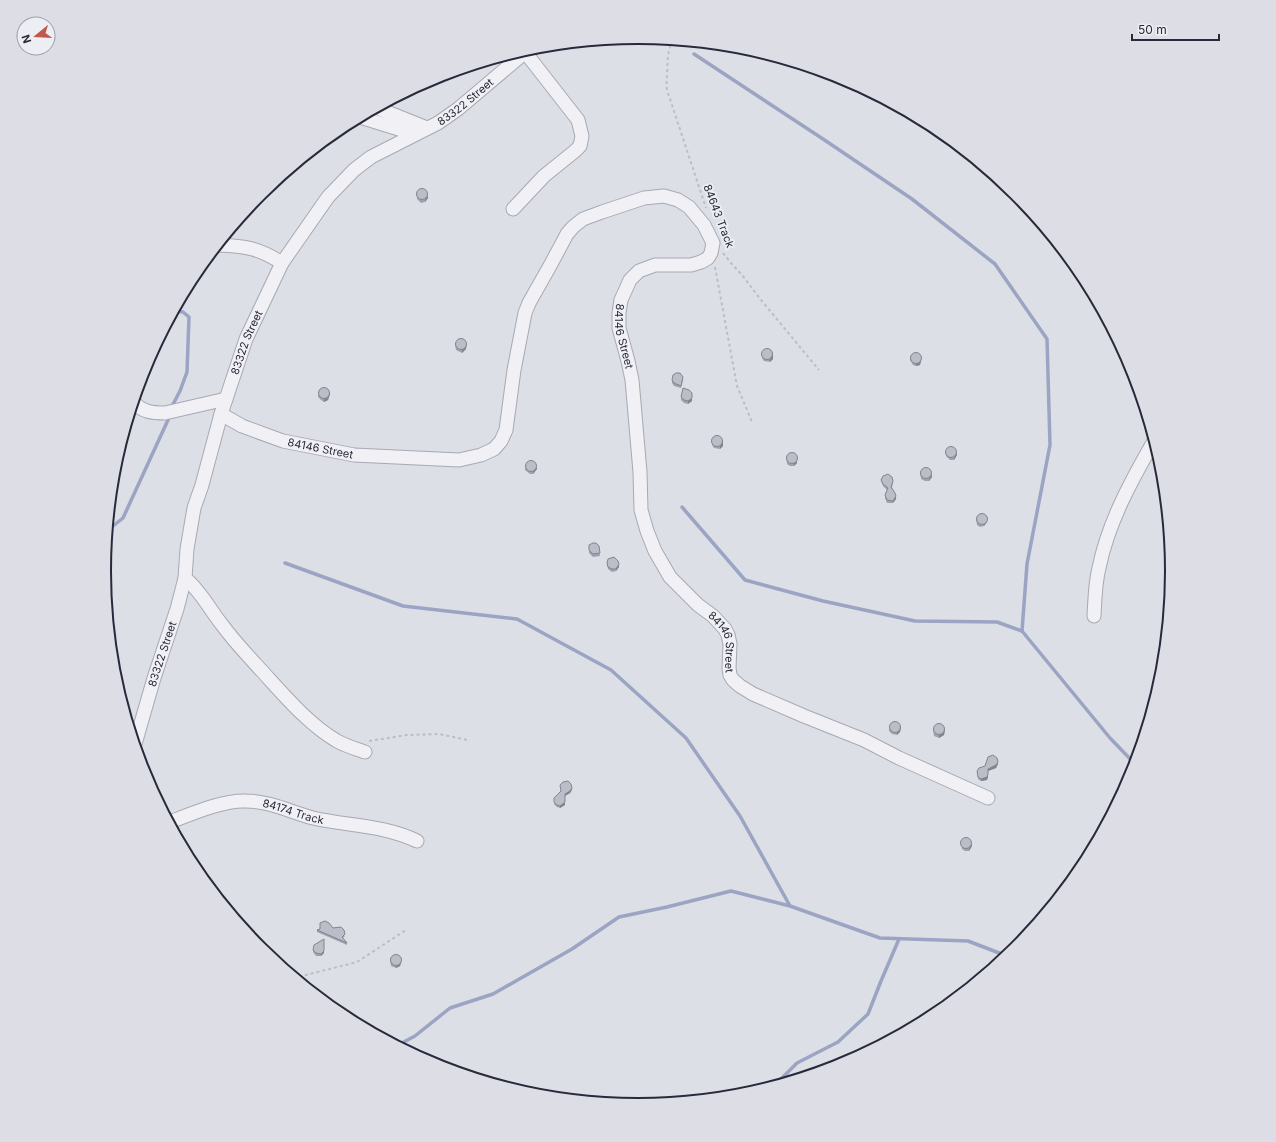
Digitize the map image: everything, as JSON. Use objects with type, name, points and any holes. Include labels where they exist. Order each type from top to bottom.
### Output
[{"type":"street","points":[[513,209],[544,176],[575,152],[580,146],[582,136],[578,120],[531,55]]},
{"type":"street","name":"83322 Street","points":[[138,735],[154,678],[177,609],[185,578],[187,549],[194,508],[202,485],[220,414],[246,339],[282,263],[328,196],[354,170],[371,157],[438,123],[458,109],[517,58]]},
{"type":"street","points":[[383,110],[427,128]]},
{"type":"street","points":[[368,119],[415,134]]},
{"type":"street","name":"84146 Street","points":[[220,414],[242,426],[283,440],[354,455],[459,460],[481,455],[494,449],[501,441],[506,430],[514,370],[525,313],[532,296],[567,234],[573,227],[583,220],[644,198],[664,196],[678,200],[689,207],[704,225],[713,243],[711,253],[708,258],[691,265],[655,265],[640,271],[630,280],[621,300],[619,313],[619,328],[632,380],[640,466],[641,510],[655,551],[670,577],[698,605],[713,616],[725,630],[730,644],[730,675],[740,686],[753,694],[864,740],[899,758],[988,798]]},
{"type":"street","points":[[224,246],[251,248],[262,251],[282,263]]},
{"type":"street","points":[[138,406],[155,413],[165,413],[226,399]]},
{"type":"street","points":[[1094,616],[1098,569],[1105,542],[1114,519],[1150,448]]},
{"type":"street","points":[[185,578],[198,590],[223,627],[305,716],[336,740],[350,747],[367,747]]},
{"type":"street","name":"84174 Track","points":[[174,820],[213,807],[245,801],[275,806],[314,818],[337,823],[379,828],[405,835],[417,841]]},
{"type":"path","name":"84643 Track","points":[[671,45],[667,59],[667,90],[708,212]]},
{"type":"path","name":"84643 Track","points":[[720,248],[731,264],[742,275],[819,370]]},
{"type":"path","points":[[708,258],[715,266],[737,386],[752,422]]},
{"type":"path","points":[[367,747],[407,735],[438,734],[467,740]]},
{"type":"path","points":[[302,976],[357,962],[406,930]]},
{"type":"building","points":[[422,188],[426,190],[428,194],[426,198],[422,200],[418,198],[416,194],[418,190]]},
{"type":"building","points":[[461,338],[465,340],[467,344],[465,348],[461,350],[457,348],[455,344],[457,340]]},
{"type":"building","points":[[767,348],[771,350],[773,354],[771,358],[767,360],[763,358],[761,354],[763,350]]},
{"type":"building","points":[[916,352],[920,354],[922,358],[920,362],[916,364],[912,362],[910,358],[912,354]]},
{"type":"building","points":[[680,373],[683,377],[681,386],[674,383],[672,380],[673,375]]},
{"type":"building","points":[[324,387],[328,389],[330,393],[328,397],[324,399],[320,397],[318,393],[320,389]]},
{"type":"building","points":[[683,388],[692,393],[692,398],[688,401],[681,397]]},
{"type":"building","points":[[717,435],[721,437],[723,441],[721,445],[717,447],[713,445],[711,441],[713,437]]},
{"type":"building","points":[[951,446],[955,448],[957,452],[955,456],[951,458],[947,456],[945,452],[947,448]]},
{"type":"building","points":[[792,452],[796,454],[798,458],[796,462],[792,464],[788,462],[786,458],[788,454]]},
{"type":"building","points":[[531,460],[535,462],[537,466],[535,470],[531,472],[527,470],[525,466],[527,462]]},
{"type":"building","points":[[926,467],[930,469],[932,473],[930,477],[926,479],[922,477],[920,473],[922,469]]},
{"type":"building","points":[[888,474],[892,477],[893,481],[891,487],[896,496],[893,501],[887,500],[885,495],[888,488],[881,480],[883,476]]},
{"type":"building","points":[[982,513],[986,515],[988,519],[986,523],[982,525],[978,523],[976,519],[978,515]]},
{"type":"building","points":[[596,543],[599,546],[600,553],[593,554],[589,550],[589,545]]},
{"type":"building","points":[[614,557],[619,564],[616,569],[612,569],[608,567],[607,563],[608,559]]},
{"type":"building","points":[[895,721],[899,723],[901,727],[899,731],[895,733],[891,731],[889,727],[891,723]]},
{"type":"building","points":[[939,723],[943,725],[945,729],[943,733],[939,735],[935,733],[933,729],[935,725]]},
{"type":"building","points":[[993,755],[997,758],[998,762],[996,765],[988,769],[987,777],[981,779],[978,777],[977,771],[979,768],[985,766],[988,757]]},
{"type":"building","points":[[568,781],[572,788],[565,794],[565,802],[560,806],[557,805],[554,802],[554,798],[561,791],[560,785],[563,782]]},
{"type":"building","points":[[966,837],[970,839],[972,843],[970,847],[966,849],[962,847],[960,843],[962,839]]},
{"type":"building","points":[[325,921],[333,928],[341,927],[344,930],[345,934],[342,937],[347,943],[317,930],[320,929],[320,923]]},
{"type":"building","points":[[324,939],[324,951],[321,954],[316,953],[313,950],[314,945]]},
{"type":"building","points":[[396,954],[400,956],[402,960],[400,964],[396,966],[392,964],[390,960],[392,956]]},
{"type":"waterway","points":[[694,54],[912,199],[995,264],[1047,339],[1050,445],[1027,564],[1022,631],[1110,738],[1130,759]]},
{"type":"waterway","points":[[171,408],[180,391],[187,372],[189,317],[183,312],[179,312]]},
{"type":"waterway","points":[[113,526],[123,518],[168,420]]},
{"type":"waterway","points":[[682,507],[745,580],[823,601],[915,621],[997,622],[1022,631]]},
{"type":"waterway","points":[[285,563],[403,606],[517,619],[611,670],[686,738],[740,816],[790,906]]},
{"type":"waterway","points":[[402,1043],[415,1036],[450,1008],[493,994],[572,949],[619,917],[731,891],[790,906],[880,938],[968,941],[1000,953]]},
{"type":"waterway","points":[[783,1077],[797,1063],[838,1042],[868,1014],[899,939]]}]
